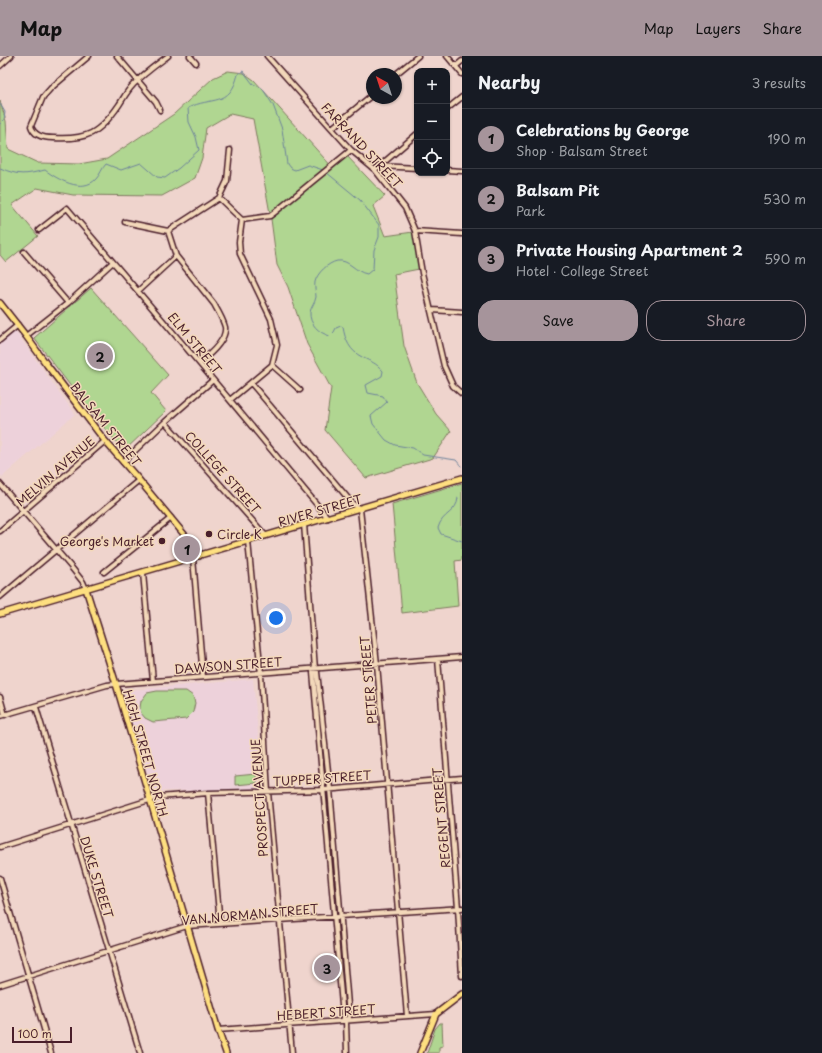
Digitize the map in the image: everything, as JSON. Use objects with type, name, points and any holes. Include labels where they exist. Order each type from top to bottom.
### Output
[{"type":"main road","name":"BALSAM STREET","points":[[0,303],[105,442],[171,518],[198,551],[199,556]]},
{"type":"main road","name":"RIVER STREET","points":[[0,614],[462,478]]},
{"type":"main road","name":"HIGH STREET NORTH","points":[[86,589],[116,684],[149,800],[226,1053]]},
{"type":"main road","points":[[420,1053],[436,1014],[462,994]]},
{"type":"street","points":[[0,66],[11,56]]},
{"type":"street","points":[[89,56],[51,88],[43,97],[31,126],[36,134],[46,138],[75,138],[96,131],[110,118],[132,86],[168,56]]},
{"type":"street","points":[[118,56],[156,102],[160,110]]},
{"type":"street","points":[[190,56],[196,63]]},
{"type":"street","name":"FARRAND STREET","points":[[267,56],[351,150],[375,170],[406,208],[415,231],[422,273],[432,310],[444,366],[453,386],[462,394]]},
{"type":"street","points":[[402,69],[418,56]]},
{"type":"street","points":[[447,56],[462,74]]},
{"type":"street","points":[[456,66],[462,61]]},
{"type":"street","points":[[450,107],[462,97]]},
{"type":"street","points":[[332,128],[366,100]]},
{"type":"street","points":[[375,170],[414,137]]},
{"type":"street","points":[[125,222],[168,231],[218,198],[227,181],[230,150]]},
{"type":"street","points":[[242,220],[270,216],[274,214],[351,150]]},
{"type":"street","points":[[379,166],[414,168]]},
{"type":"street","points":[[450,170],[462,171]]},
{"type":"street","points":[[218,198],[242,220]]},
{"type":"street","name":"ELM STREET","points":[[39,230],[67,208],[200,363],[328,518]]},
{"type":"street","points":[[230,400],[272,365],[277,345],[272,319],[240,254],[239,242],[242,220]]},
{"type":"street","points":[[168,231],[176,256],[214,304],[225,328],[215,350],[200,363]]},
{"type":"street","points":[[415,231],[462,234]]},
{"type":"street","points":[[24,252],[68,303]]},
{"type":"street","points":[[138,291],[176,256]]},
{"type":"street","points":[[26,336],[68,303],[113,262]]},
{"type":"street","points":[[432,310],[462,312]]},
{"type":"street","points":[[0,340],[18,325]]},
{"type":"street","points":[[272,365],[300,390]]},
{"type":"street","points":[[123,462],[165,422],[213,380]]},
{"type":"street","points":[[251,383],[352,503],[360,509]]},
{"type":"street","name":"COLLEGE STREET","points":[[165,422],[266,536]]},
{"type":"street","name":"MELVIN AVENUE","points":[[0,531],[105,442]]},
{"type":"street","points":[[0,597],[139,480]]},
{"type":"street","name":"HIGH STREET NORTH","points":[[0,484],[57,550],[83,582],[86,589]]},
{"type":"street","name":"PETER STREET","points":[[360,509],[377,664],[407,1016]]},
{"type":"street","points":[[104,572],[171,518]]},
{"type":"street","points":[[304,524],[314,672],[343,1017],[346,1021],[347,1053]]},
{"type":"street","name":"PROSPECT AVENUE","points":[[248,541],[261,674],[268,792],[292,1053]]},
{"type":"street","points":[[193,558],[203,677]]},
{"type":"street","points":[[143,573],[153,680]]},
{"type":"street","name":"DAWSON STREET","points":[[2,716],[108,685],[153,680],[261,674],[462,657]]},
{"type":"street","name":"REGENT STREET","points":[[438,659],[447,778],[460,908],[462,976]]},
{"type":"street","points":[[315,669],[317,672],[330,789],[349,1017],[346,1021]]},
{"type":"street","points":[[0,697],[2,716]]},
{"type":"street","name":"DUKE STREET","points":[[36,707],[140,1053]]},
{"type":"street","name":"TUPPER STREET","points":[[0,847],[71,826],[158,797],[324,790],[447,778],[462,778]]},
{"type":"street","points":[[208,794],[220,924]]},
{"type":"street","points":[[327,828],[333,828]]},
{"type":"street","points":[[0,878],[52,1053]]},
{"type":"street","name":"VAN NORMAN STREET","points":[[0,985],[187,926],[460,908]]},
{"type":"street","name":"HEBERT STREET","points":[[218,1030],[436,1014]]},
{"type":"shaded area","points":[[15,331],[75,414],[2,477],[0,474],[0,344]]},
{"type":"shaded area","points":[[253,679],[263,790],[153,791],[121,691]]},
{"type":"green space","points":[[228,71],[244,73],[254,80],[333,168],[347,156],[385,196],[373,206],[385,236],[413,232],[419,269],[394,274],[404,346],[417,383],[436,414],[451,431],[433,458],[366,478],[325,430],[331,388],[307,344],[288,287],[277,265],[271,219],[253,119],[230,114],[206,128],[202,158],[195,178],[162,196],[73,195],[37,188],[12,205],[38,236],[6,262],[0,255],[0,101],[6,121],[8,149],[38,163],[79,164],[107,159],[174,114],[213,78]]},
{"type":"green space","points":[[91,288],[168,375],[151,393],[166,411],[124,451],[85,405],[34,338]]},
{"type":"green space","points":[[462,483],[462,560],[455,561],[458,606],[402,613],[392,504]]},
{"type":"green space","points":[[157,691],[186,691],[193,696],[195,703],[193,712],[186,719],[153,722],[145,718],[141,713],[141,701],[147,693]]},
{"type":"green space","points":[[256,774],[257,783],[235,785],[235,776]]},
{"type":"green space","points":[[440,1023],[442,1023],[443,1046],[439,1047],[439,1053],[427,1053],[435,1029]]},
{"type":"waterway","points":[[0,168],[22,174],[45,170],[70,184],[84,185],[96,179],[106,164],[121,170],[141,163],[157,177],[165,178],[199,150],[196,137],[189,122],[188,108],[196,104],[225,97],[234,85],[238,74],[243,71],[253,84],[262,88],[273,105],[282,129],[287,164],[290,168],[295,170],[308,165],[323,170]]},
{"type":"waterway","points":[[0,104],[5,112],[4,120],[0,124]]},
{"type":"waterway","points":[[326,172],[360,200],[379,225],[379,237],[374,250],[373,269],[367,274],[341,261],[330,264],[320,272],[315,282],[316,297],[310,312],[311,320],[322,333],[330,336],[336,328],[341,326],[343,327],[347,341],[354,352],[376,364],[383,371],[382,376],[366,385],[368,393],[383,396],[387,402],[371,416],[373,424],[386,440],[395,445],[413,448],[423,455],[456,460],[461,466]]},
{"type":"waterway","points":[[458,498],[455,507],[443,519],[438,528],[441,534],[462,541]]},
{"type":"place","name":"Balsam Pit","points":[[100,356]]},
{"type":"place","name":"Circle K","points":[[209,534]]},
{"type":"place","name":"George's Market","points":[[162,541]]},
{"type":"place","name":"Celebrations by George","points":[[187,549]]},
{"type":"place","name":"Private Housing Apartment 2","points":[[327,968]]}]
